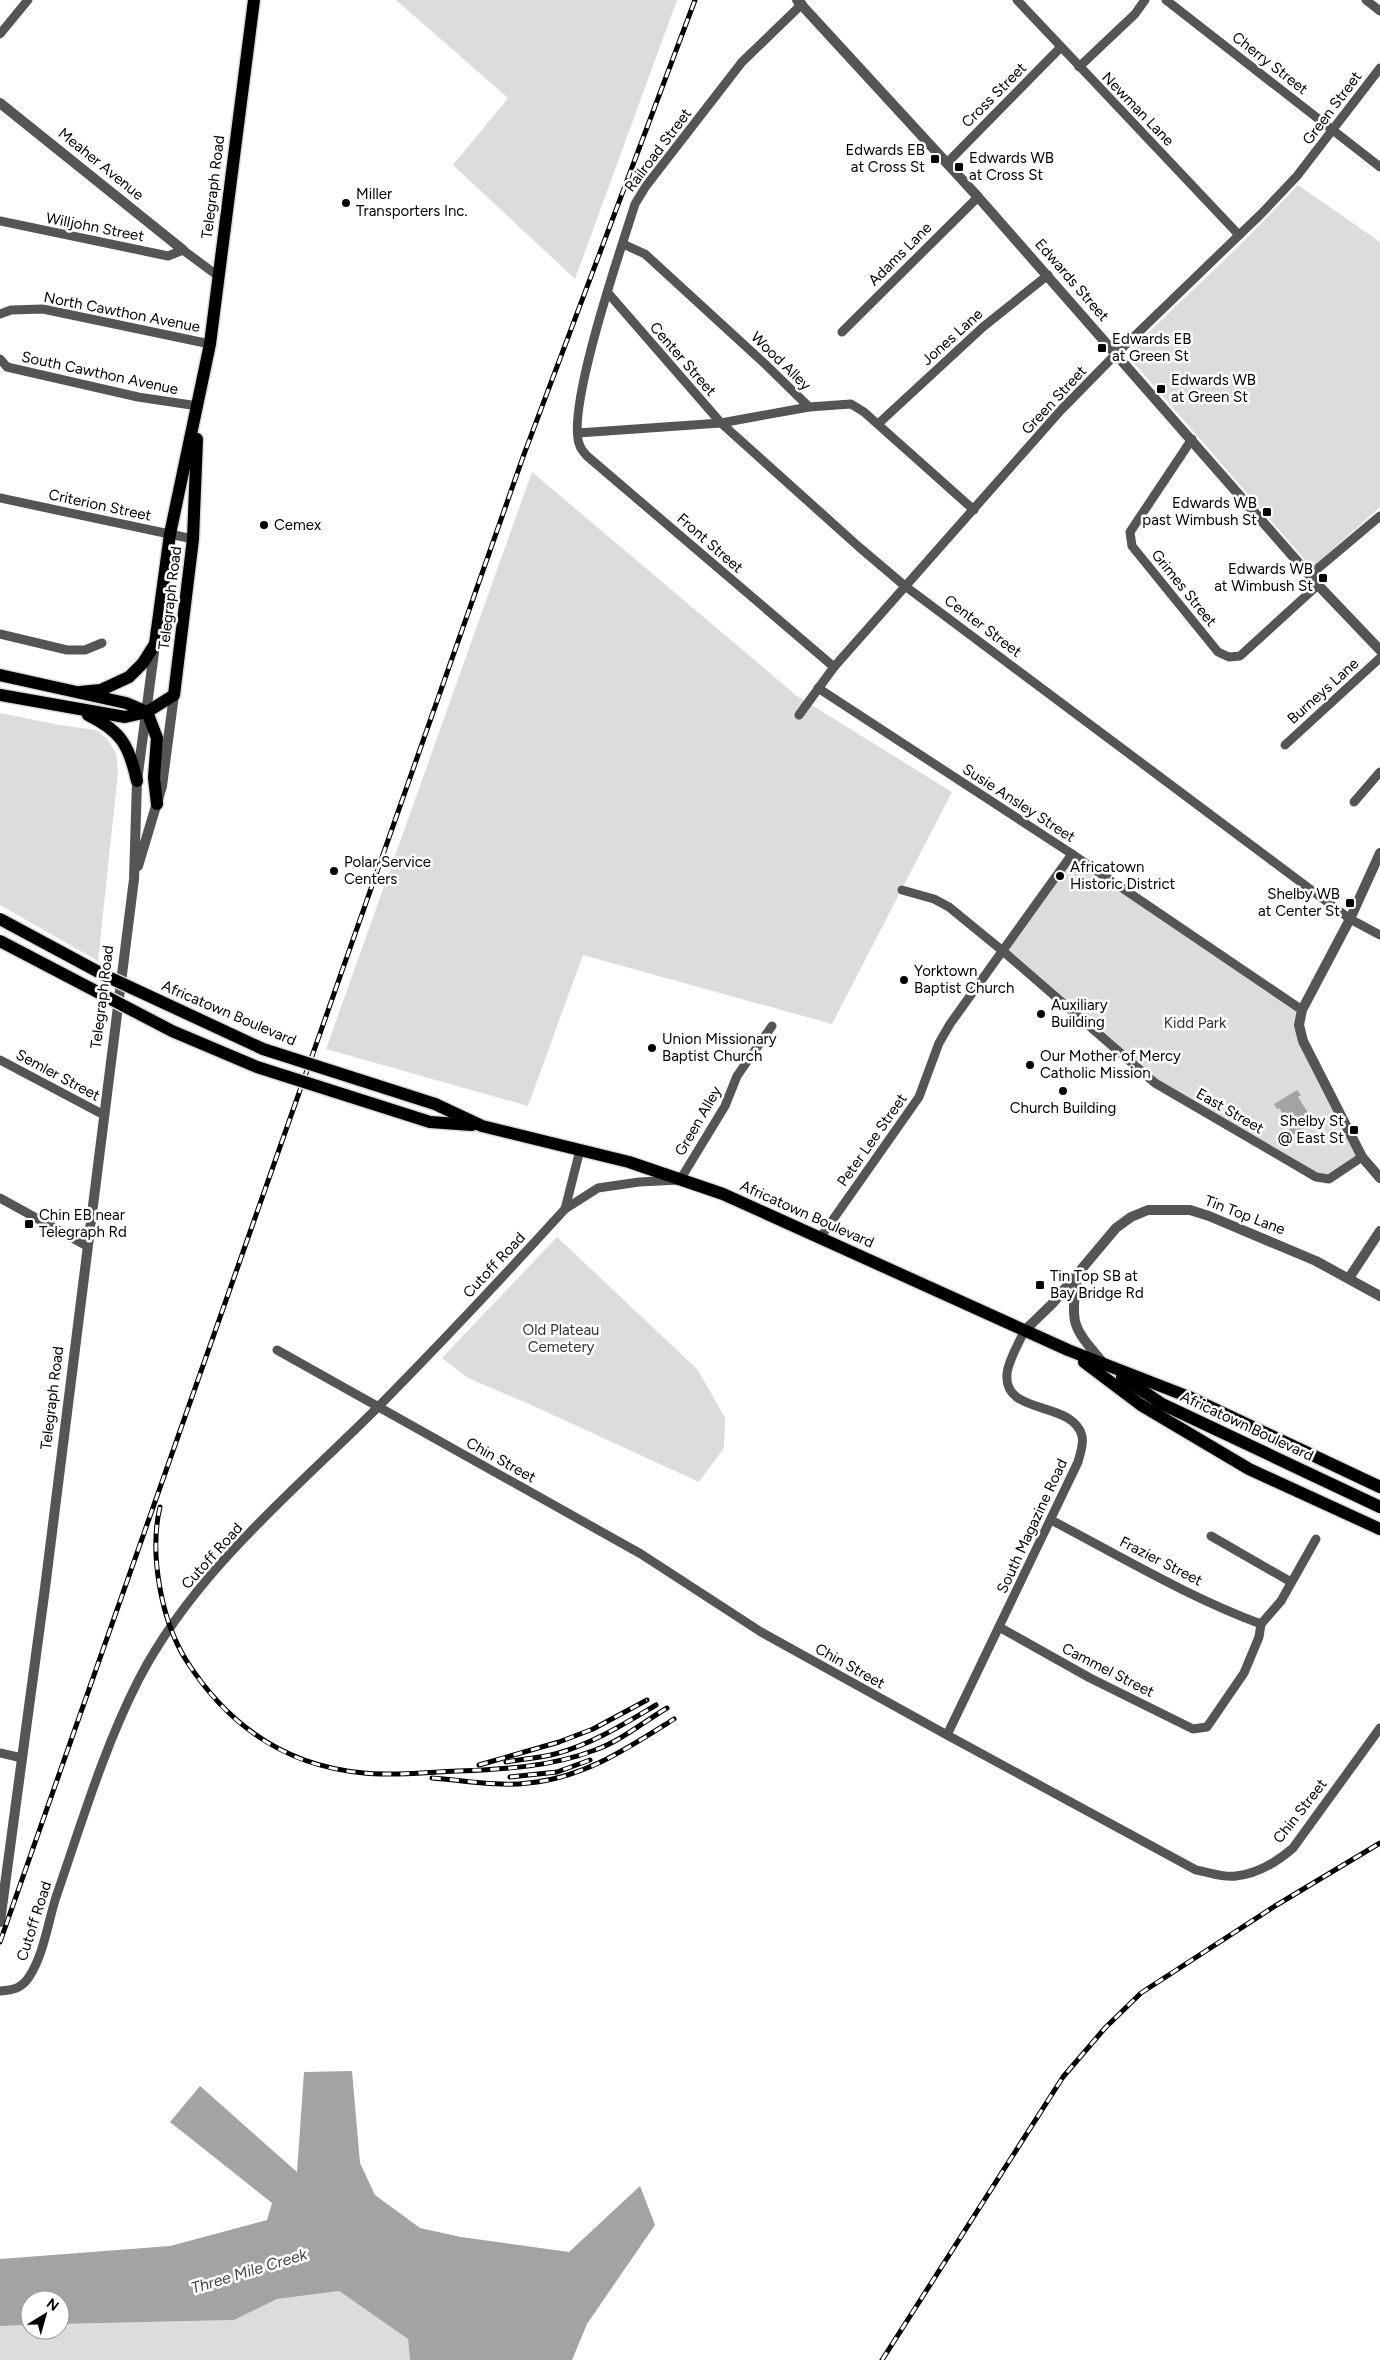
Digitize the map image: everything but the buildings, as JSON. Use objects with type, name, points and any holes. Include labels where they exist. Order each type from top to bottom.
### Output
[{"type":"main road","name":"Telegraph Road","points":[[155,644],[170,534],[210,344],[254,0]]},
{"type":"main road","name":"Telegraph Road","points":[[174,695],[193,539],[198,406]]},
{"type":"main road","points":[[80,692],[101,690],[129,677],[143,663],[155,644]]},
{"type":"main road","points":[[0,674],[126,703],[147,712],[157,738],[154,778],[157,804]]},
{"type":"main road","points":[[0,696],[125,717],[147,712],[174,695]]},
{"type":"main road","points":[[76,710],[105,723],[119,735],[132,757],[137,781]]},
{"type":"main road","name":"Africatown Boulevard","points":[[0,919],[106,976],[263,1049],[435,1104],[482,1126]]},
{"type":"main road","name":"Africatown Boulevard","points":[[0,941],[172,1031],[257,1067],[430,1122],[482,1126],[629,1162],[723,1194],[1024,1331],[1106,1366],[1189,1397],[1380,1487]]},
{"type":"main road","points":[[1068,1350],[1141,1405],[1249,1469],[1380,1529]]},
{"type":"main road","name":"Africatown Boulevard","points":[[1106,1366],[1162,1404],[1380,1507]]},
{"type":"street","points":[[0,34],[28,0]]},
{"type":"street","name":"Newman Lane","points":[[1018,0],[1240,236]]},
{"type":"street","points":[[1079,67],[1135,14],[1145,0]]},
{"type":"street","name":"Cherry Street","points":[[1166,0],[1380,167]]},
{"type":"street","points":[[1366,0],[1380,11]]},
{"type":"street","name":"Edwards Street","points":[[799,2],[978,196],[1310,575],[1380,650]]},
{"type":"street","name":"Railroad Street","points":[[578,434],[578,403],[635,204],[646,186],[742,62],[799,2]]},
{"type":"street","name":"Cross Street","points":[[947,162],[1061,47]]},
{"type":"street","name":"Green Street","points":[[818,688],[905,586],[1061,410],[1117,353],[1240,236],[1297,176],[1380,68]]},
{"type":"street","name":"Meaher Avenue","points":[[0,103],[183,250]]},
{"type":"street","name":"Adams Lane","points":[[842,332],[978,196]]},
{"type":"street","name":"Willjohn Street","points":[[0,222],[168,256],[183,250]]},
{"type":"street","name":"Wood Alley","points":[[623,244],[645,254],[809,406],[851,404],[878,424],[974,510]]},
{"type":"street","points":[[183,250],[218,276]]},
{"type":"street","name":"Jones Lane","points":[[878,424],[983,327],[1048,275]]},
{"type":"street","name":"Center Street","points":[[608,293],[721,423],[905,586],[1350,919],[1380,935]]},
{"type":"street","name":"North Cawthon Avenue","points":[[0,314],[11,310],[43,309],[210,344]]},
{"type":"street","name":"South Cawthon Avenue","points":[[0,359],[7,367],[138,397],[198,406]]},
{"type":"street","points":[[578,434],[721,423],[809,406]]},
{"type":"street","name":"Front Street","points":[[578,434],[580,446],[587,456],[834,668]]},
{"type":"street","name":"Grimes Street","points":[[1192,439],[1130,532],[1132,546],[1218,652],[1229,657],[1240,656],[1318,584]]},
{"type":"street","name":"Criterion Street","points":[[0,498],[193,539]]},
{"type":"street","points":[[1310,575],[1380,516]]},
{"type":"street","points":[[0,634],[67,650],[85,650],[102,643]]},
{"type":"street","name":"Telegraph Road","points":[[0,1922],[134,878],[137,781],[155,644]]},
{"type":"street","name":"Burneys Lane","points":[[1285,745],[1380,658]]},
{"type":"street","points":[[799,715],[818,688]]},
{"type":"street","name":"Susie Ansley Street","points":[[818,688],[1072,854],[1302,1010]]},
{"type":"street","name":"Telegraph Road","points":[[134,878],[162,786],[174,695]]},
{"type":"street","points":[[1354,802],[1380,772]]},
{"type":"street","points":[[1380,853],[1350,919],[1302,1010],[1299,1025],[1302,1041],[1362,1157],[1380,1178]]},
{"type":"street","name":"Peter Lee Street","points":[[820,1238],[919,1097],[939,1043],[950,1024],[1004,952],[1072,854]]},
{"type":"street","name":"East Street","points":[[902,890],[934,899],[949,907],[1156,1083],[1316,1177],[1328,1179],[1362,1157]]},
{"type":"street","name":"Green Alley","points":[[680,1180],[725,1106],[737,1076],[772,1026]]},
{"type":"street","name":"Semler Street","points":[[0,1060],[104,1115]]},
{"type":"street","name":"Cutoff Road","points":[[564,1208],[580,1150]]},
{"type":"street","name":"Cutoff Road","points":[[0,1991],[16,1990],[28,1980],[35,1968],[56,1900],[119,1720],[140,1677],[171,1626],[215,1570],[378,1407],[564,1208],[598,1188],[639,1182],[680,1180]]},
{"type":"street","points":[[0,1198],[88,1246]]},
{"type":"street","name":"Tin Top Lane","points":[[1024,1331],[1052,1304],[1116,1228],[1131,1217],[1148,1210],[1190,1210],[1209,1216],[1307,1257],[1380,1296]]},
{"type":"street","points":[[1349,1278],[1380,1231]]},
{"type":"street","points":[[1077,1275],[1073,1311],[1074,1324],[1082,1338],[1106,1366]]},
{"type":"street","name":"South Magazine Road","points":[[947,1735],[1078,1462],[1082,1436],[1074,1422],[1066,1417],[1022,1401],[1014,1395],[1010,1388],[1006,1376],[1008,1367],[1024,1331]]},
{"type":"street","name":"Chin Street","points":[[277,1350],[641,1554],[761,1632],[1196,1870],[1235,1877],[1260,1870],[1293,1848],[1380,1728]]},
{"type":"street","name":"Frazier Street","points":[[1051,1520],[1172,1583],[1261,1624]]},
{"type":"street","points":[[1211,1536],[1291,1582]]},
{"type":"street","points":[[1261,1624],[1282,1602],[1291,1582],[1316,1539]]},
{"type":"street","name":"Cammel Street","points":[[999,1627],[1090,1678],[1193,1729],[1207,1727],[1244,1673],[1259,1638],[1261,1624]]},
{"type":"street","points":[[0,1753],[22,1758]]},
{"type":"green space","points":[[396,0],[677,0],[575,279],[453,165],[508,98]]},
{"type":"green space","points":[[1298,185],[1380,242],[1380,507],[1312,568],[1126,354],[1243,242]]},
{"type":"green space","points":[[532,472],[797,696],[952,792],[832,1024],[583,955],[528,1106],[326,1049]]},
{"type":"green space","points":[[0,713],[96,730],[106,738],[116,753],[118,772],[98,961],[0,905]]},
{"type":"green space","name":"Kidd Park","points":[[1072,854],[1302,1010],[1299,1025],[1362,1157],[1329,1179],[1316,1177],[1155,1083],[1004,952]]},
{"type":"green space","name":"Old Plateau Cemetery","points":[[557,1237],[698,1370],[725,1418],[724,1448],[699,1482],[468,1378],[442,1358]]},
{"type":"green space","points":[[339,2291],[408,2339],[410,2360],[0,2360],[0,2326],[20,2325],[20,2340],[70,2340],[70,2324],[234,2320],[277,2299]]},
{"type":"water","points":[[1297,1090],[1301,1095],[1298,1097],[1310,1116],[1313,1115],[1317,1120],[1293,1135],[1289,1129],[1292,1127],[1274,1104]]},
{"type":"water","name":"Three Mile Creek","points":[[352,2071],[360,2163],[375,2195],[420,2228],[461,2237],[569,2252],[640,2186],[655,2225],[587,2324],[572,2360],[410,2360],[408,2339],[339,2291],[277,2299],[234,2320],[70,2324],[70,2290],[20,2290],[20,2325],[0,2326],[0,2259],[170,2246],[267,2220],[272,2203],[170,2122],[200,2086],[297,2172],[304,2072]]},
{"type":"railway","points":[[0,1942],[523,457],[695,0]]},
{"type":"railway","points":[[160,1507],[156,1545],[160,1586],[170,1626],[186,1660],[202,1684],[220,1705],[240,1723],[261,1739],[284,1752],[309,1762],[335,1769],[387,1774],[493,1769],[545,1764],[578,1756],[604,1746],[623,1737],[667,1708]]},
{"type":"railway","points":[[479,1765],[559,1742],[593,1729],[647,1700]]},
{"type":"railway","points":[[506,1762],[543,1757],[569,1750],[607,1733],[656,1705]]},
{"type":"railway","points":[[432,1778],[505,1784],[548,1780],[568,1775],[605,1760],[640,1741],[674,1719]]},
{"type":"railway","points":[[510,1777],[557,1772],[590,1760]]},
{"type":"railway","points":[[882,2360],[1063,2077],[1105,2028],[1141,1993],[1275,1906],[1380,1843]]},
{"type":"place","name":"Edwards EB at Cross St","points":[[935,159]]},
{"type":"place","name":"Edwards WB at Cross St","points":[[959,167]]},
{"type":"place","name":"Miller Transporters Inc.","points":[[346,203]]},
{"type":"place","name":"Edwards EB at Green St","points":[[1102,348]]},
{"type":"place","name":"Edwards WB at Green St","points":[[1161,389]]},
{"type":"place","name":"Edwards WB past Wimbush St","points":[[1267,512]]},
{"type":"place","name":"Cemex","points":[[264,525]]},
{"type":"place","name":"Edwards WB at Wimbush St","points":[[1323,578]]},
{"type":"place","name":"Polar Service Centers","points":[[334,871]]},
{"type":"place","name":"Africatown Historic District","points":[[1060,876]]},
{"type":"place","name":"Shelby WB at Center St","points":[[1350,903]]},
{"type":"place","name":"Yorktown Baptist Church","points":[[904,980]]},
{"type":"place","name":"Auxiliary Building","points":[[1041,1014]]},
{"type":"place","name":"Union Missionary Baptist Church","points":[[652,1048]]},
{"type":"place","name":"Our Mother of Mercy Catholic Mission","points":[[1030,1065]]},
{"type":"place","name":"Church Building","points":[[1063,1091]]},
{"type":"place","name":"Shelby St @ East St","points":[[1354,1130]]},
{"type":"place","name":"Chin EB near Telegraph Rd","points":[[29,1224]]},
{"type":"place","name":"Tin Top SB at Bay Bridge Rd","points":[[1040,1285]]}]
